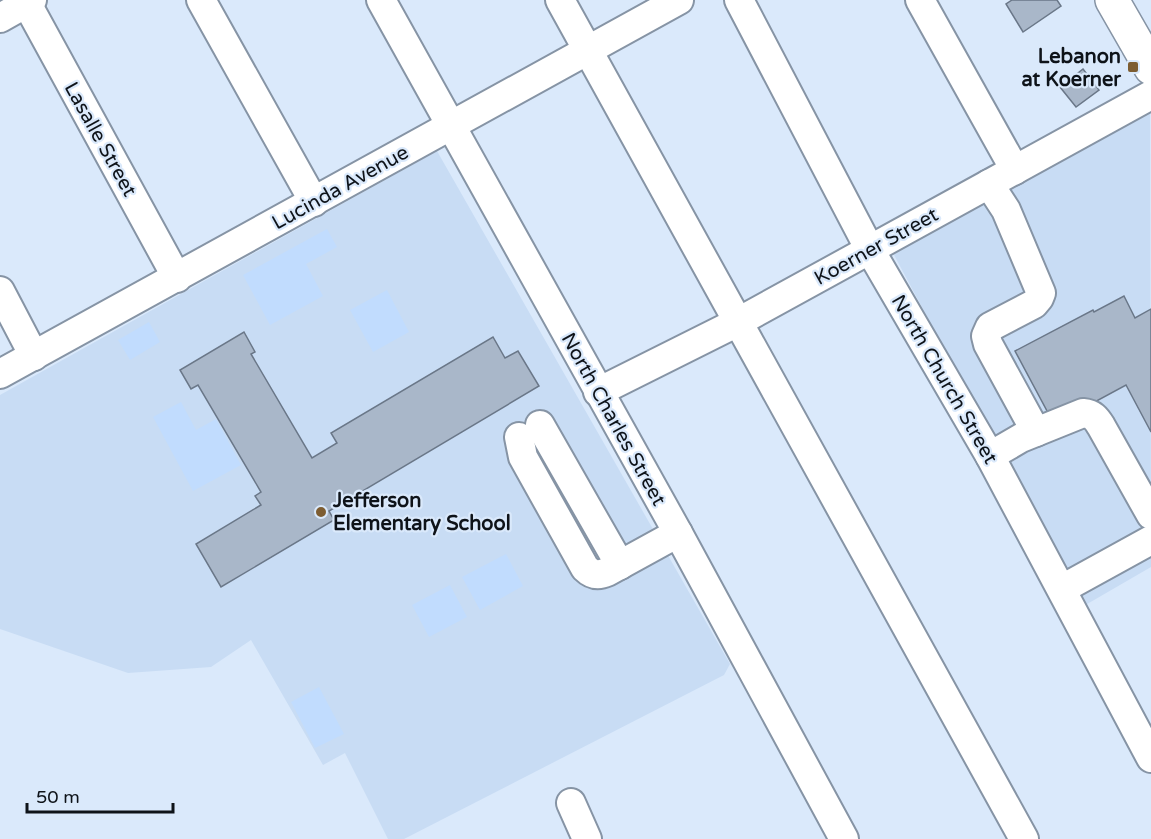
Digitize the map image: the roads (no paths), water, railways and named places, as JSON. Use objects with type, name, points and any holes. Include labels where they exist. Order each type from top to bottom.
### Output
[{"type":"main road","points":[[1112,0],[1151,68]]},
{"type":"street","points":[[201,0],[314,202]]},
{"type":"street","name":"North Charles Street","points":[[381,0],[678,533],[844,839]]},
{"type":"street","points":[[560,0],[1024,839]]},
{"type":"street","name":"Lucinda Avenue","points":[[0,374],[679,0]]},
{"type":"street","name":"North Church Street","points":[[739,0],[870,250],[990,456],[1151,758]]},
{"type":"street","points":[[920,0],[1015,170]]},
{"type":"street","points":[[0,18],[28,1]]},
{"type":"street","name":"Lasalle Street","points":[[28,1],[177,278]]},
{"type":"street","name":"Koerner Street","points":[[598,392],[738,322],[1151,95]]},
{"type":"street","points":[[989,184],[1006,210],[1041,293],[1040,298],[1034,304],[990,327],[986,336],[988,344],[1036,432]]},
{"type":"street","points":[[0,291],[34,356]]},
{"type":"street","points":[[990,456],[1036,432],[1083,413],[1095,417],[1151,515]]},
{"type":"street","points":[[530,430],[519,443],[523,457],[585,568],[590,572],[598,575],[678,533]]},
{"type":"street","points":[[1062,589],[1151,540]]},
{"type":"street","points":[[570,803],[587,839]]},
{"type":"place","name":"Lebanon at Koerner","points":[[1133,67]]},
{"type":"place","name":"Jefferson Elementary School","points":[[321,512]]}]
